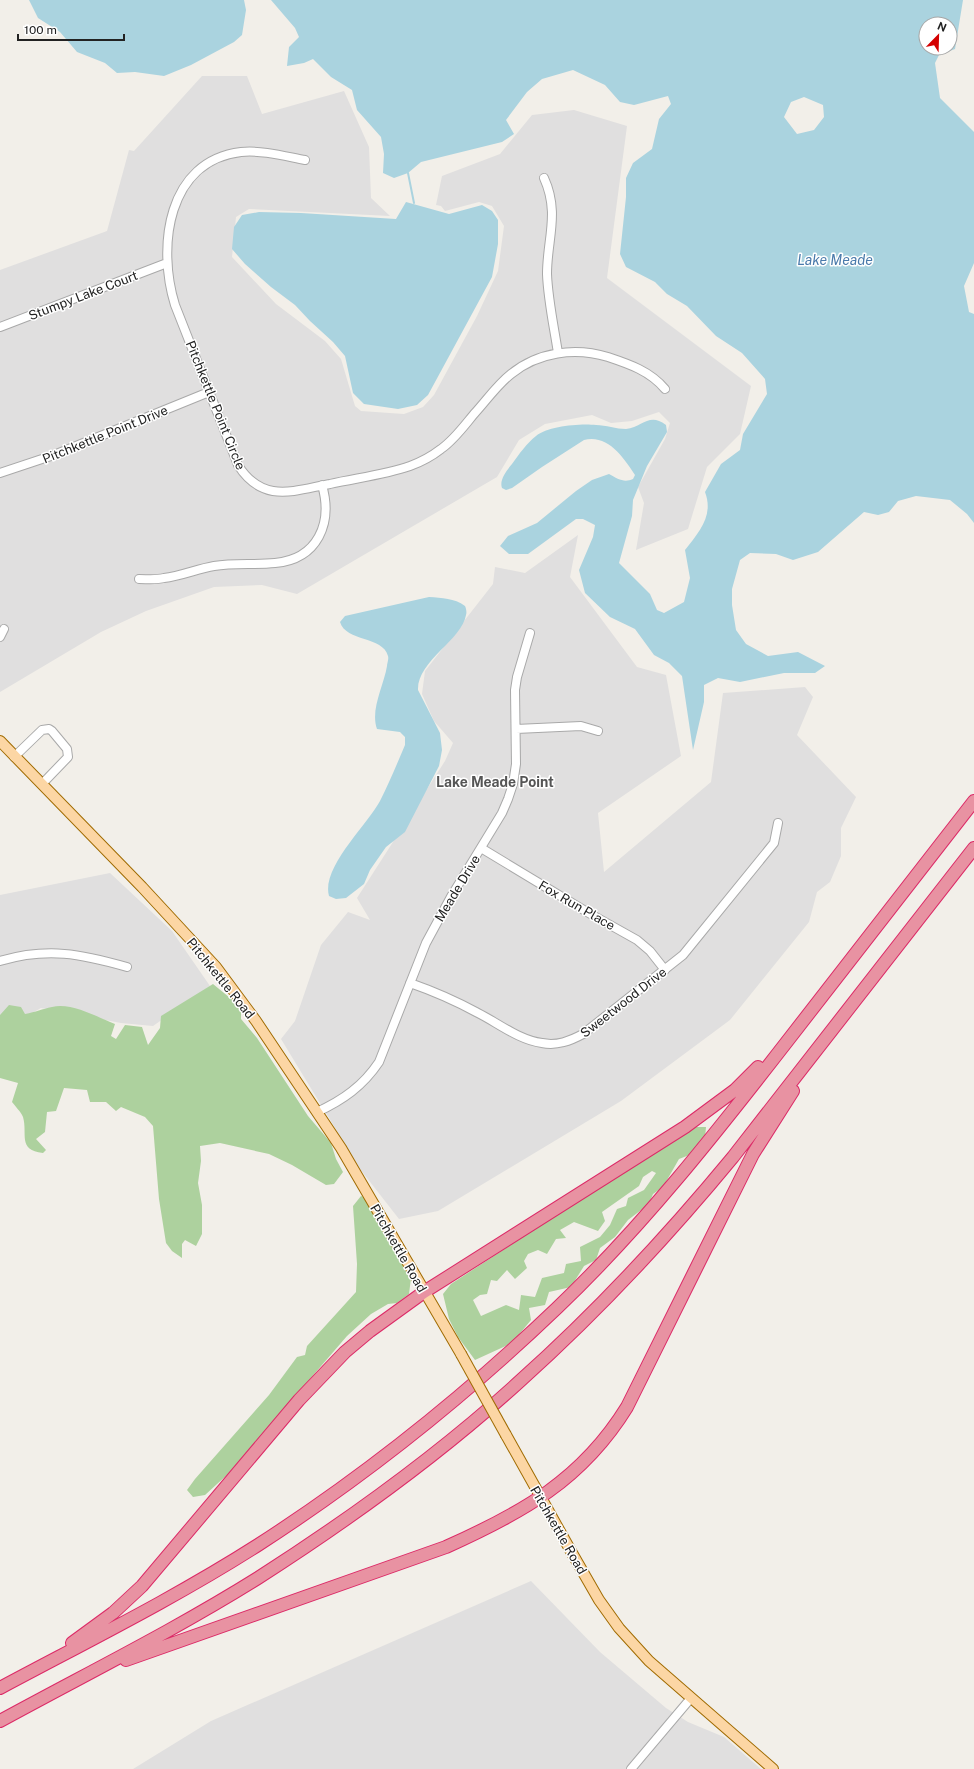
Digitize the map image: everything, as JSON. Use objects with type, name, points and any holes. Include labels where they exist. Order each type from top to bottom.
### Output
[{"type":"highway","points":[[4,1686],[156,1605],[256,1546],[352,1480],[432,1419],[512,1350],[604,1260],[686,1170],[974,801]]},
{"type":"highway","points":[[0,1721],[224,1599],[324,1535],[420,1465],[518,1383],[600,1305],[664,1238],[732,1157],[974,848]]},
{"type":"highway","points":[[4,1686],[77,1639],[129,1599],[160,1566],[299,1400],[324,1373],[370,1331],[424,1292],[720,1103],[752,1074],[809,1013]]},
{"type":"highway","points":[[80,1677],[184,1638],[410,1561],[446,1547],[515,1513],[541,1498],[559,1484],[589,1457],[618,1422],[754,1154],[835,1026]]},
{"type":"main road","name":"Pitchkettle Road","points":[[0,741],[148,893],[211,962],[256,1021],[341,1148],[461,1354],[541,1498],[609,1614],[645,1656],[773,1769]]},
{"type":"street","name":"Pitchkettle Point Circle","points":[[304,160],[260,152],[244,152],[220,158],[201,168],[187,182],[176,202],[168,232],[166,263],[175,305],[238,465],[248,479],[263,488],[282,492],[409,466],[431,456],[453,439],[502,382],[512,373],[531,362],[558,353],[586,352],[618,360],[651,375],[665,389]]},
{"type":"street","points":[[544,178],[552,200],[552,230],[547,272],[548,290],[558,353]]},
{"type":"street","name":"Stumpy Lake Court","points":[[0,328],[166,263]]},
{"type":"street","name":"Pitchkettle Point Drive","points":[[0,473],[47,458],[209,392]]},
{"type":"street","points":[[140,580],[166,578],[215,566],[275,563],[295,558],[312,547],[321,535],[324,527],[326,504],[322,485]]},
{"type":"street","points":[[0,637],[4,629]]},
{"type":"street","name":"Meade Drive","points":[[317,1112],[351,1092],[363,1083],[372,1073],[382,1055],[426,943],[442,913],[502,813],[513,784],[516,764],[517,676],[530,633]]},
{"type":"street","points":[[516,729],[581,726],[598,732]]},
{"type":"street","points":[[14,757],[42,730],[49,729],[52,731],[67,750],[68,757],[42,784]]},
{"type":"street","name":"Sweetwood Drive","points":[[410,983],[439,993],[524,1038],[541,1043],[554,1044],[569,1041],[583,1034],[683,955],[774,843],[778,823]]},
{"type":"street","name":"Fox Run Place","points":[[481,848],[587,912],[637,940],[650,951],[665,970]]},
{"type":"street","points":[[0,961],[32,954],[53,952],[74,954],[128,967]]},
{"type":"street","points":[[631,1769],[691,1698]]},
{"type":"shaded area","points":[[202,76],[247,76],[262,114],[344,91],[369,147],[371,198],[390,216],[249,209],[236,217],[232,257],[276,304],[325,341],[341,359],[355,406],[361,411],[404,414],[423,407],[434,395],[477,316],[498,271],[504,226],[492,206],[479,202],[445,211],[441,206],[436,205],[442,176],[500,154],[532,115],[574,110],[627,126],[607,278],[751,386],[740,434],[707,467],[688,529],[636,550],[644,503],[638,487],[665,439],[670,423],[659,412],[632,421],[611,423],[592,415],[545,424],[519,440],[497,477],[297,594],[262,585],[214,587],[146,611],[101,632],[0,692],[0,270],[107,231],[129,150],[134,151]]},
{"type":"shaded area","points":[[578,535],[570,577],[637,667],[666,675],[681,756],[598,813],[604,872],[711,782],[723,693],[805,687],[813,697],[797,735],[856,797],[841,828],[841,856],[830,882],[817,892],[809,922],[730,1020],[621,1101],[438,1211],[399,1219],[360,1169],[281,1039],[295,1021],[321,945],[348,912],[370,920],[357,898],[445,761],[453,743],[434,721],[422,694],[425,671],[493,584],[495,567],[525,573]]},
{"type":"shaded area","points":[[110,873],[172,931],[210,986],[153,1026],[121,1023],[41,1008],[0,1031],[0,895]]},
{"type":"shaded area","points":[[531,1581],[600,1652],[666,1708],[688,1722],[724,1737],[761,1769],[133,1769],[211,1721]]},
{"type":"green space","points":[[213,984],[241,1007],[241,1019],[257,1038],[308,1116],[331,1143],[336,1159],[343,1172],[334,1184],[326,1185],[292,1165],[269,1154],[220,1143],[200,1146],[201,1161],[198,1183],[202,1205],[202,1234],[196,1246],[185,1240],[182,1244],[182,1258],[172,1251],[166,1243],[159,1199],[153,1126],[145,1117],[121,1107],[116,1111],[106,1102],[90,1102],[87,1090],[64,1088],[56,1111],[47,1112],[45,1132],[36,1139],[46,1150],[43,1153],[35,1151],[27,1145],[25,1140],[23,1117],[12,1102],[18,1083],[0,1078],[0,1015],[9,1005],[21,1007],[25,1014],[59,1006],[76,1008],[115,1024],[111,1036],[116,1039],[125,1025],[142,1027],[148,1045],[160,1028],[161,1016]]},
{"type":"green space","points":[[691,1127],[706,1127],[705,1138],[692,1154],[679,1159],[663,1187],[653,1194],[649,1204],[628,1220],[615,1237],[600,1248],[596,1260],[584,1266],[571,1287],[549,1292],[545,1305],[529,1308],[531,1320],[512,1343],[475,1360],[458,1337],[449,1319],[443,1294],[451,1284]],"holes":[[[652,1171],[656,1173],[644,1190],[628,1198],[626,1206],[617,1209],[610,1225],[600,1237],[580,1247],[581,1261],[566,1264],[564,1273],[542,1278],[535,1297],[521,1295],[519,1310],[506,1305],[481,1316],[473,1300],[480,1295],[487,1294],[491,1280],[497,1281],[507,1270],[515,1279],[527,1268],[524,1261],[528,1254],[538,1250],[547,1254],[556,1239],[566,1238],[560,1230],[574,1222],[598,1231],[605,1221],[602,1212],[639,1186],[643,1177]]]},
{"type":"green space","points":[[361,1196],[366,1198],[411,1278],[409,1294],[397,1303],[388,1304],[371,1314],[347,1336],[228,1474],[205,1495],[193,1497],[187,1490],[195,1479],[269,1395],[297,1357],[305,1355],[307,1346],[356,1292],[357,1264],[353,1206]]},
{"type":"water","points":[[29,0],[244,0],[246,10],[242,35],[234,42],[191,65],[164,76],[135,72],[117,73],[105,63],[77,52],[60,32],[38,18]]},
{"type":"water","name":"Lake Meade","points":[[271,0],[963,0],[958,31],[958,16],[918,16],[918,56],[938,56],[935,63],[940,98],[974,132],[974,263],[964,286],[969,312],[974,314],[974,523],[967,514],[950,500],[916,496],[898,501],[889,512],[878,515],[864,512],[818,552],[793,560],[776,554],[750,553],[740,560],[732,589],[732,605],[736,630],[746,644],[768,656],[798,652],[825,666],[815,673],[784,673],[740,682],[718,678],[704,685],[704,702],[693,750],[682,676],[669,663],[654,655],[635,629],[610,617],[585,593],[579,570],[593,537],[595,525],[583,519],[576,519],[528,554],[509,554],[500,546],[508,536],[537,523],[592,480],[609,474],[618,479],[627,481],[633,479],[635,475],[614,449],[608,444],[593,439],[584,440],[512,488],[506,490],[502,488],[501,485],[506,472],[523,449],[536,436],[548,430],[574,425],[590,424],[626,429],[650,420],[660,421],[666,425],[667,432],[647,466],[633,500],[632,516],[619,563],[650,594],[657,610],[664,613],[684,602],[690,578],[685,550],[704,523],[708,509],[705,492],[721,464],[740,450],[743,434],[767,394],[765,379],[742,353],[716,336],[687,306],[667,294],[655,282],[626,267],[620,254],[626,197],[626,178],[633,163],[652,149],[659,119],[671,104],[668,96],[634,105],[620,102],[605,85],[573,70],[542,79],[527,92],[506,120],[514,134],[502,142],[421,162],[408,173],[394,178],[383,173],[384,154],[381,137],[357,110],[352,90],[331,77],[313,59],[304,63],[287,66],[289,47],[299,37],[295,28]],"holes":[[[804,97],[823,105],[824,117],[814,130],[797,134],[784,117],[791,102]]]},
{"type":"water","points":[[406,202],[449,214],[482,205],[492,211],[498,220],[498,244],[492,277],[428,395],[417,405],[398,409],[364,404],[353,393],[345,356],[333,342],[295,305],[271,287],[245,264],[232,249],[234,227],[242,215],[259,212],[301,213],[396,219]]},
{"type":"water","points":[[429,597],[457,601],[465,606],[466,611],[463,624],[457,633],[432,660],[425,670],[420,679],[418,690],[440,733],[442,750],[439,766],[405,832],[386,847],[370,870],[364,884],[346,898],[336,899],[329,896],[328,885],[332,873],[338,860],[380,801],[405,745],[405,737],[400,732],[377,729],[375,722],[376,706],[388,660],[385,650],[379,645],[349,633],[340,622],[345,616]]},
{"type":"waterway","points":[[408,173],[414,203]]},
{"type":"district","name":"Lake Meade Point","points":[[495,782]]}]
